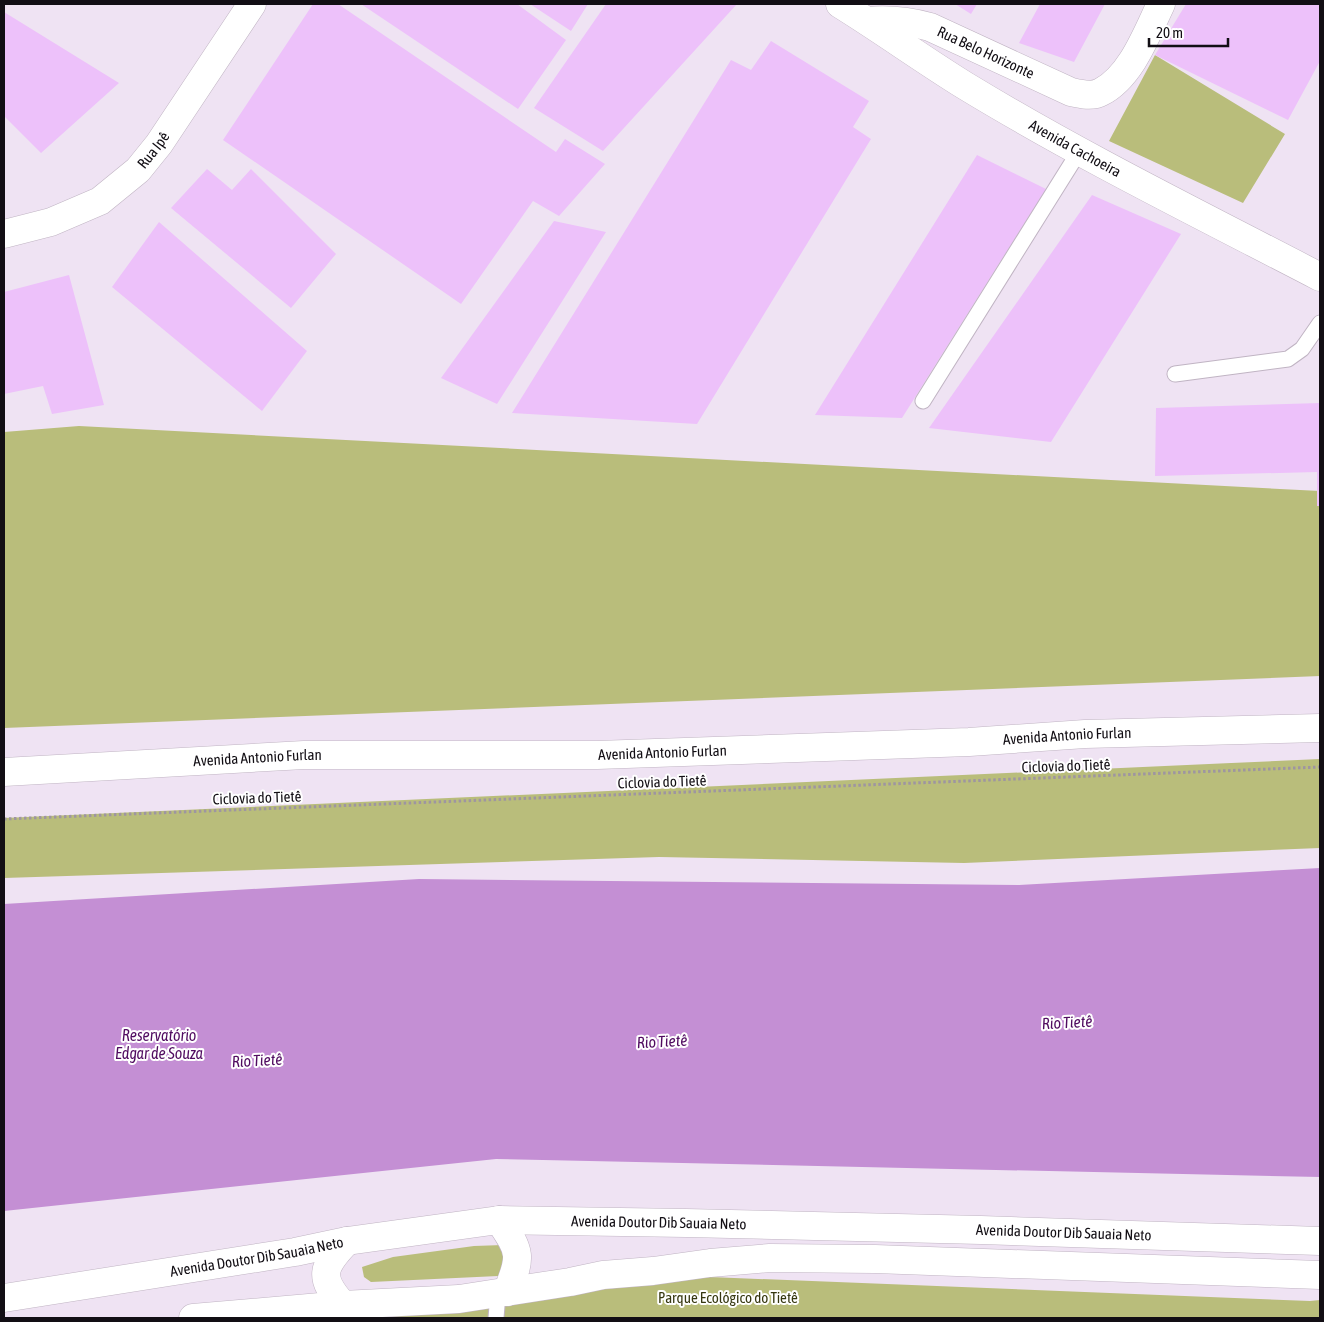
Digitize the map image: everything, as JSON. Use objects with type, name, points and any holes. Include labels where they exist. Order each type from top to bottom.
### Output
[{"type":"main road","name":"Rua Ipê","points":[[4,234],[51,222],[100,201],[138,170],[159,144],[252,4]]},
{"type":"main road","name":"Avenida Cachoeira","points":[[840,4],[964,85],[1189,210],[1320,277]]},
{"type":"main road","name":"Rua Belo Horizonte","points":[[868,21],[890,19],[908,21],[930,27],[1071,92],[1087,95],[1100,93],[1120,78],[1137,54],[1161,4]]},
{"type":"main road","name":"Avenida Antonio Furlan","points":[[4,772],[304,755],[597,755],[969,742],[1085,734],[1320,728]]},
{"type":"main road","name":"Avenida Doutor Dib Sauaia Neto","points":[[4,1298],[347,1242],[499,1220],[686,1222],[1320,1241]]},
{"type":"main road","points":[[499,1220],[512,1239],[518,1253],[516,1272],[500,1301]]},
{"type":"main road","points":[[347,1242],[330,1261],[325,1271],[326,1280],[334,1295],[349,1310]]},
{"type":"main road","points":[[193,1318],[349,1310],[460,1299],[500,1301],[541,1285],[570,1282],[603,1275],[770,1258],[885,1259],[1320,1275]]},
{"type":"lane","points":[[923,401],[1080,150]]},
{"type":"lane","points":[[1175,374],[1288,359],[1302,349],[1320,323]]},
{"type":"path","name":"Ciclovia do Tietê","points":[[4,819],[1320,767]]},
{"type":"green space","points":[[1155,55],[1285,134],[1243,203],[1109,141]]},
{"type":"green space","points":[[79,426],[1320,491],[1320,676],[4,728],[4,432]]},
{"type":"green space","points":[[1320,759],[1320,848],[964,863],[659,857],[4,878],[4,818]]},
{"type":"green space","points":[[503,1245],[507,1268],[498,1276],[371,1282],[364,1277],[362,1267],[393,1257],[474,1246]]},
{"type":"green space","name":"Parque Ecológico do Tietê","points":[[710,1277],[1320,1300],[1320,1318],[372,1318],[371,1316]]},
{"type":"water","name":"Reservatório Edgar de Souza","points":[[1320,868],[1320,1177],[496,1159],[4,1211],[4,904],[419,879],[1019,885]]},
{"type":"building","points":[[313,4],[338,4],[556,152],[565,139],[605,164],[559,216],[533,201],[461,304],[223,140]]},
{"type":"building","points":[[361,4],[517,4],[566,40],[518,109]]},
{"type":"building","points":[[530,4],[588,4],[571,31]]},
{"type":"building","points":[[606,4],[737,4],[603,151],[534,108]]},
{"type":"building","points":[[955,4],[977,4],[971,14]]},
{"type":"building","points":[[1040,4],[1105,4],[1074,62],[1019,43]]},
{"type":"building","points":[[1186,4],[1320,4],[1320,61],[1288,120],[1155,55]]},
{"type":"building","points":[[4,12],[119,83],[41,153],[4,116]]},
{"type":"building","points":[[771,41],[869,101],[853,127],[871,139],[697,424],[512,413],[731,60],[751,70]]},
{"type":"building","points":[[977,155],[1046,189],[902,418],[815,415]]},
{"type":"building","points":[[207,169],[232,190],[251,169],[336,254],[291,308],[171,208]]},
{"type":"building","points":[[1092,195],[1181,234],[1051,442],[929,428]]},
{"type":"building","points":[[554,221],[606,232],[497,404],[441,378]]},
{"type":"building","points":[[159,222],[307,351],[262,411],[112,287]]},
{"type":"building","points":[[69,275],[104,405],[52,414],[43,386],[4,394],[4,292]]},
{"type":"building","points":[[1320,403],[1320,506],[1317,506],[1317,472],[1155,476],[1156,408]]},
{"type":"water label","name":"Rio Tietê","points":[[1067,1022]]},
{"type":"water label","name":"Rio Tietê","points":[[662,1041]]},
{"type":"water label","name":"Rio Tietê","points":[[257,1060]]}]
